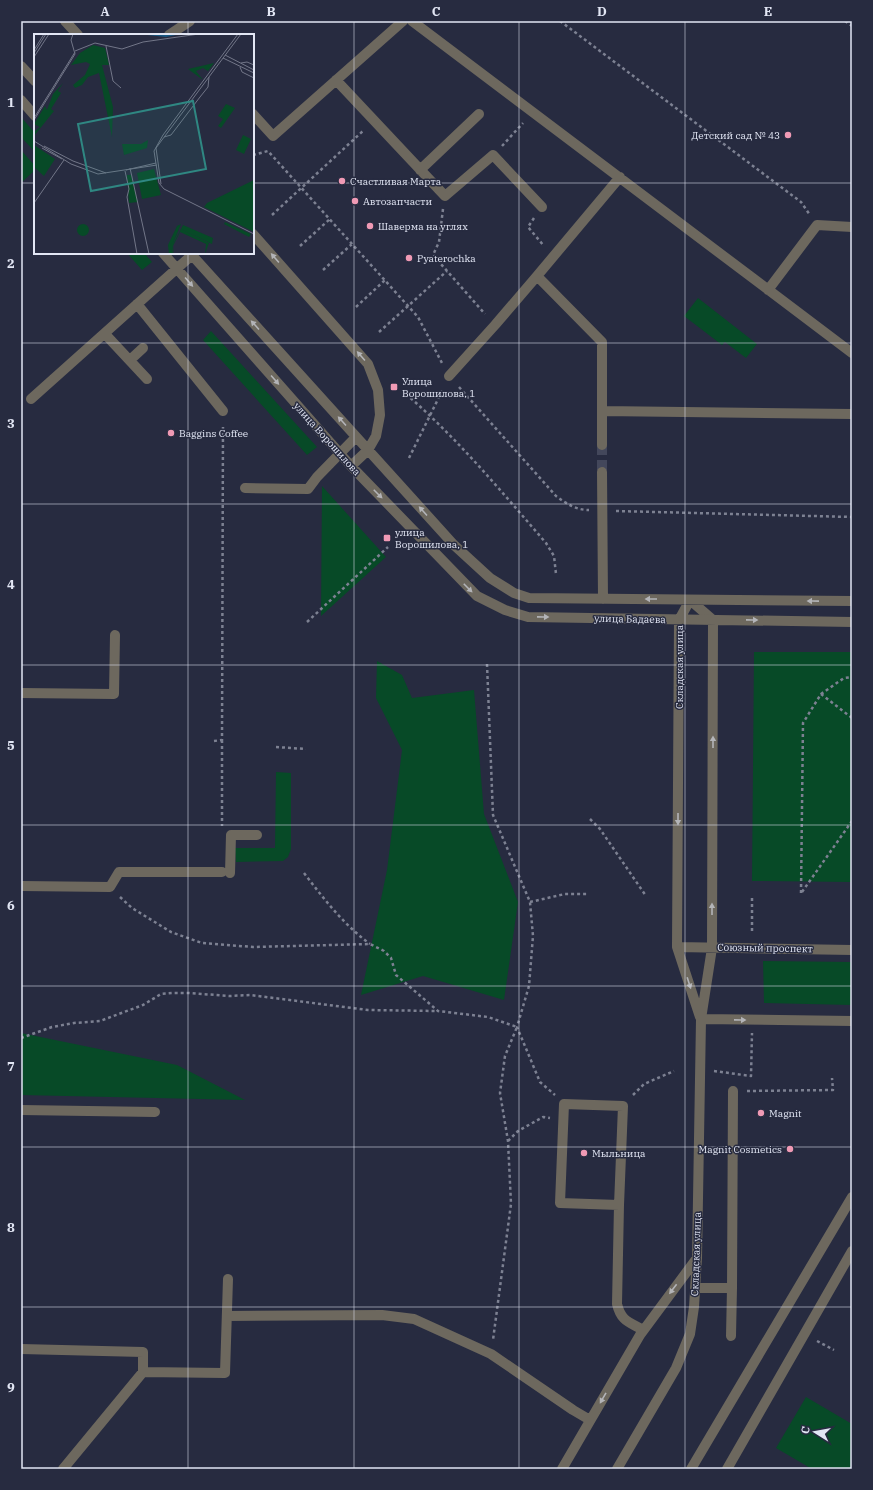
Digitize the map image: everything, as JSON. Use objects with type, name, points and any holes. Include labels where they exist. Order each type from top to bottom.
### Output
[{"type":"street","points":[[65,21],[77,34]]},
{"type":"street","points":[[176,33],[190,21]]},
{"type":"street","points":[[254,115],[273,136],[403,21]]},
{"type":"street","points":[[412,21],[852,352]]},
{"type":"street","points":[[21,66],[34,80]]},
{"type":"street","points":[[336,80],[445,196],[493,155],[542,207]]},
{"type":"street","points":[[21,100],[34,115]]},
{"type":"street","points":[[420,170],[479,114]]},
{"type":"street","points":[[449,376],[495,325],[620,177]]},
{"type":"street","points":[[768,290],[817,225],[852,227]]},
{"type":"street","points":[[254,235],[368,364],[378,390],[380,415],[376,436],[368,450],[351,466]]},
{"type":"street","name":"улица Ворошилова","points":[[164,254],[339,454],[477,596],[505,610]]},
{"type":"street","points":[[31,399],[105,334],[191,254],[368,450]]},
{"type":"street","points":[[536,276],[602,342],[602,445]]},
{"type":"street","points":[[137,304],[223,411]]},
{"type":"street","points":[[105,334],[147,379]]},
{"type":"street","points":[[130,360],[143,348]]},
{"type":"street","points":[[602,411],[852,414]]},
{"type":"street","points":[[245,488],[308,489],[317,477],[356,437]]},
{"type":"street","name":"улица Бадаева","points":[[368,450],[454,544],[490,578],[514,593],[529,598],[852,601]]},
{"type":"street","points":[[602,472],[603,599]]},
{"type":"street","points":[[690,600],[713,620]]},
{"type":"street","name":"Складская улица","points":[[690,600],[679,620],[678,947],[701,1019]]},
{"type":"street","name":"улица Бадаева","points":[[505,610],[528,617],[852,622]]},
{"type":"street","name":"Складская улица","points":[[617,1469],[676,1368],[690,1334],[696,1288],[701,1019],[712,948],[713,620]]},
{"type":"street","points":[[21,693],[114,694],[115,635]]},
{"type":"street","points":[[21,886],[110,887],[119,872],[226,872],[231,835],[256,835]]},
{"type":"street","name":"Союзный проспект","points":[[678,947],[852,950]]},
{"type":"street","points":[[701,1019],[852,1021]]},
{"type":"street","points":[[731,1336],[733,1092]]},
{"type":"street","points":[[620,1205],[560,1203],[564,1104],[623,1106],[620,1205],[617,1304],[619,1313],[626,1321],[644,1330]]},
{"type":"street","points":[[21,1110],[155,1112]]},
{"type":"street","points":[[691,1469],[852,1197]]},
{"type":"street","points":[[727,1469],[852,1251]]},
{"type":"street","points":[[562,1469],[644,1330],[697,1258]]},
{"type":"street","points":[[143,1372],[225,1372],[228,1279]]},
{"type":"street","points":[[696,1288],[732,1288]]},
{"type":"street","points":[[227,1316],[382,1315],[414,1320],[491,1354],[572,1410],[590,1420]]},
{"type":"street","points":[[21,1349],[143,1352],[143,1372],[63,1469]]},
{"type":"path","points":[[560,21],[801,202],[817,225]]},
{"type":"path","points":[[845,21],[852,26]]},
{"type":"path","points":[[493,155],[533,113]]},
{"type":"path","points":[[272,215],[374,120]]},
{"type":"path","points":[[254,155],[268,151],[418,317]]},
{"type":"path","points":[[445,196],[439,242],[433,255],[495,325]]},
{"type":"path","points":[[542,207],[528,227],[553,257]]},
{"type":"path","points":[[300,246],[330,219]]},
{"type":"path","points":[[323,270],[352,244]]},
{"type":"path","points":[[379,332],[447,271]]},
{"type":"path","points":[[356,307],[385,280]]},
{"type":"path","points":[[409,458],[431,416],[449,376]]},
{"type":"path","points":[[406,394],[456,441],[546,543],[554,556],[556,574]]},
{"type":"path","points":[[222,833],[223,411]]},
{"type":"path","points":[[307,622],[388,547]]},
{"type":"path","points":[[487,664],[493,815],[530,902],[533,936],[529,986],[517,1027],[505,1056],[500,1093],[508,1141],[511,1204],[491,1354]]},
{"type":"path","points":[[852,677],[844,678],[821,694],[803,723],[801,893],[852,821]]},
{"type":"path","points":[[821,694],[852,718]]},
{"type":"path","points":[[214,741],[222,740]]},
{"type":"path","points":[[276,747],[306,749]]},
{"type":"path","points":[[590,819],[600,829],[646,896]]},
{"type":"path","points":[[304,873],[354,932],[370,944],[384,951],[391,958],[396,975],[438,1011]]},
{"type":"path","points":[[110,887],[132,908],[171,932],[202,943],[254,947],[370,944]]},
{"type":"path","points":[[530,902],[565,894],[588,894]]},
{"type":"path","points":[[752,898],[752,941]]},
{"type":"path","points":[[21,1038],[52,1027],[74,1023],[100,1021],[143,1005],[161,994],[173,993],[229,996],[250,995],[368,1010],[438,1011],[488,1016],[517,1027],[528,1049],[540,1082],[564,1104]]},
{"type":"path","points":[[714,1071],[751,1076],[752,1029]]},
{"type":"path","points":[[623,1106],[644,1084],[674,1071]]},
{"type":"path","points":[[733,1073],[733,1092],[833,1090],[832,1078]]},
{"type":"path","points":[[508,1141],[518,1131],[543,1117],[563,1120]]},
{"type":"path","points":[[818,1341],[834,1350]]},
{"type":"green space","points":[[21,117],[34,132],[34,151],[21,137]]},
{"type":"green space","points":[[21,150],[34,165],[34,171],[21,183]]},
{"type":"green space","points":[[128,254],[145,254],[152,262],[142,270]]},
{"type":"green space","points":[[698,298],[757,344],[746,358],[725,342],[722,345],[684,316]]},
{"type":"green space","points":[[211,331],[317,447],[307,455],[203,340]]},
{"type":"green space","points":[[322,486],[386,557],[321,616]]},
{"type":"green space","points":[[754,652],[852,652],[852,882],[752,881]]},
{"type":"green space","points":[[377,661],[402,675],[412,698],[474,690],[484,814],[518,902],[504,1000],[423,976],[361,995],[387,870],[402,750],[376,698]]},
{"type":"green space","points":[[276,772],[291,773],[291,849],[288,857],[283,861],[236,862],[235,848],[275,848]]},
{"type":"green space","points":[[763,961],[852,962],[852,1005],[764,1003]]},
{"type":"green space","points":[[21,1033],[177,1065],[245,1100],[21,1095]]},
{"type":"green space","points":[[806,1397],[852,1424],[852,1469],[812,1469],[776,1448]]},
{"type":"tunnel","points":[[602,445],[602,472]]},
{"type":"place","name":"Детский сад № 43","points":[[788,135]]},
{"type":"place","name":"Счастливая Марта","points":[[342,181]]},
{"type":"place","name":"Автозапчасти","points":[[355,201]]},
{"type":"place","name":"Шаверма на углях","points":[[370,226]]},
{"type":"place","name":"Pyaterochka","points":[[409,258]]},
{"type":"place","name":"Улица Ворошилова, 1","points":[[394,387]]},
{"type":"place","name":"Baggins Coffee","points":[[171,433]]},
{"type":"place","name":"улица Ворошилова, 1","points":[[387,538]]},
{"type":"place","name":"Magnit","points":[[761,1113]]},
{"type":"place","name":"Magnit Cosmetics","points":[[790,1149]]},
{"type":"place","name":"Мыльница","points":[[584,1153]]}]
